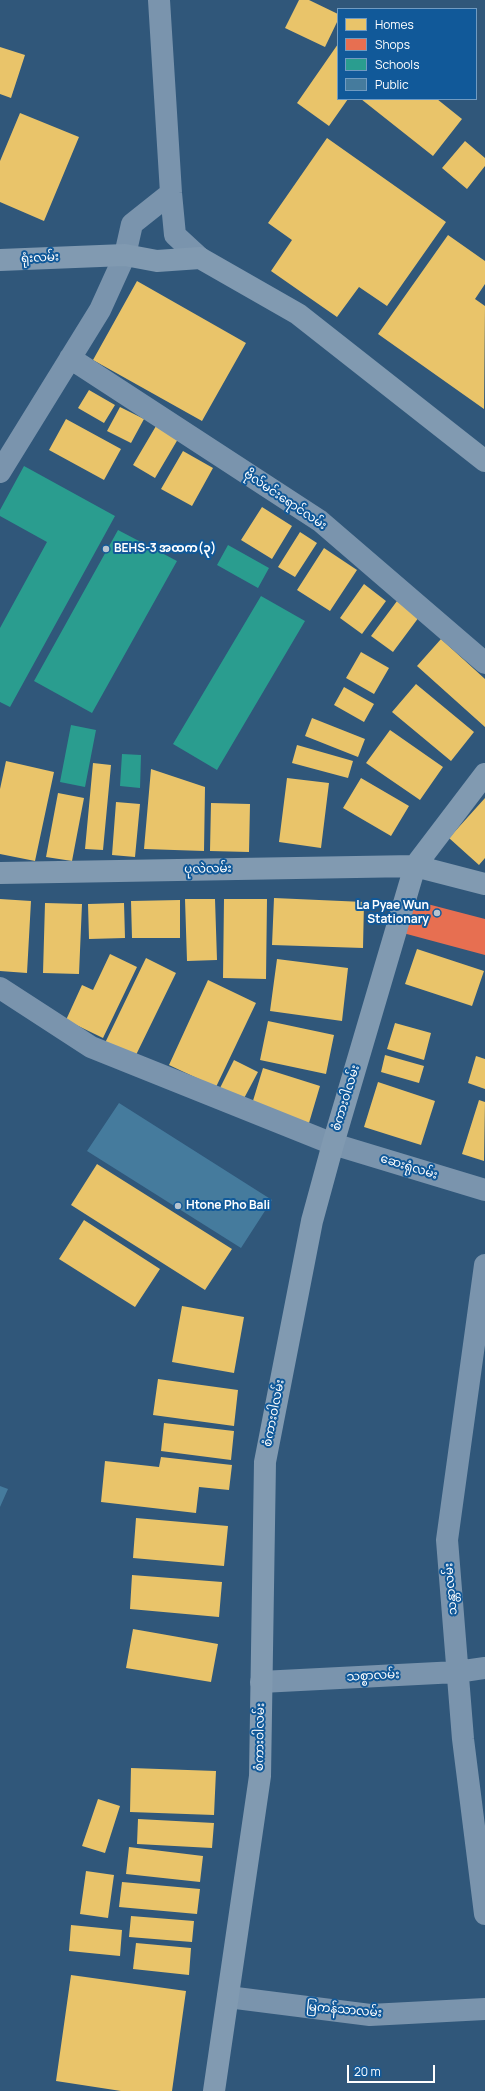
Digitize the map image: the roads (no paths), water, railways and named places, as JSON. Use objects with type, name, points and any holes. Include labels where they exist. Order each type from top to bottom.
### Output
[{"type":"main road","name":"ရုံးလမ်း","points":[[0,260],[125,255],[157,262],[200,258]]},
{"type":"main road","points":[[200,258],[298,314],[485,461]]},
{"type":"main road","name":"စံကားဝါလမ်း","points":[[214,2091],[260,1776],[265,1462],[312,1221],[333,1144],[415,866],[485,774]]},
{"type":"main road","name":"ပုလဲလမ်း","points":[[0,873],[415,866],[485,884]]},
{"type":"street","points":[[160,0],[171,193],[175,235],[200,258]]},
{"type":"street","points":[[0,472],[100,310],[125,255],[132,224],[171,193]]},
{"type":"street","name":"ဗိုလ်မင်းရောင်လမ်း","points":[[70,358],[320,521],[485,663]]},
{"type":"street","name":"ဆေးရုံလမ်း","points":[[0,988],[91,1047],[333,1144],[485,1190]]},
{"type":"street","name":"သန္တာလမ်း","points":[[485,1265],[447,1540],[463,1739],[485,1914]]},
{"type":"street","name":"သစ္စာလမ်း","points":[[261,1682],[458,1672],[485,1668]]},
{"type":"street","name":"မြကန်သာလမ်း","points":[[228,1997],[370,2014],[485,2009]]},
{"type":"place","name":"BEHS-3 အထက(၃)","points":[[106,549]]},
{"type":"place","name":"La Pyae Wun Stationary","points":[[437,913]]},
{"type":"place","name":"Htone Pho Bali","points":[[178,1206]]}]
